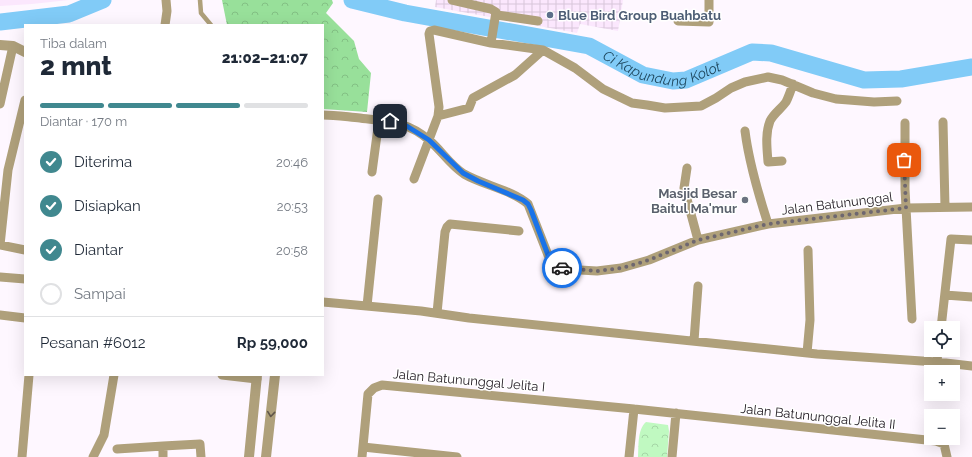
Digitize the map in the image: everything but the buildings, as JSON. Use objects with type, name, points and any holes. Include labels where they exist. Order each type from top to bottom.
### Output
[{"type":"street","points":[[165,24],[167,11],[166,0]]},
{"type":"street","points":[[452,0],[494,10],[496,17],[491,43]]},
{"type":"street","points":[[678,21],[709,22],[709,0]]},
{"type":"street","points":[[496,17],[538,21]]},
{"type":"street","points":[[414,179],[438,116],[439,107],[429,34],[430,31],[434,30],[491,43],[538,49],[574,68],[604,89],[632,103],[665,108],[701,106],[731,88],[745,82],[768,77],[782,80],[813,93],[836,98],[874,102],[897,101]]},
{"type":"street","points":[[0,45],[13,46],[24,52]]},
{"type":"street","points":[[0,104],[13,46]]},
{"type":"street","points":[[438,116],[469,108],[473,98],[515,75],[538,49]]},
{"type":"street","points":[[759,163],[767,140],[769,125],[776,112],[785,103],[793,84]]},
{"type":"street","points":[[24,108],[21,134],[8,170],[0,245],[24,250]]},
{"type":"street","name":"Jalan Batununggal","points":[[324,115],[390,121],[405,125],[429,140],[458,169],[478,181],[523,200],[528,204],[552,262],[563,269],[597,271],[622,268],[649,260],[698,240],[768,224],[906,208],[972,207]]},
{"type":"street","points":[[372,172],[379,120]]},
{"type":"street","points":[[943,122],[945,207]]},
{"type":"street","points":[[905,124],[904,172],[912,319]]},
{"type":"street","points":[[745,131],[759,163],[768,224]]},
{"type":"street","points":[[759,163],[782,161]]},
{"type":"street","points":[[687,168],[684,188],[698,240]]},
{"type":"street","points":[[367,306],[378,199]]},
{"type":"street","points":[[437,313],[446,227],[450,224],[519,231]]},
{"type":"street","points":[[942,321],[951,239],[972,240]]},
{"type":"street","points":[[807,353],[810,320],[808,250]]},
{"type":"street","points":[[0,277],[24,279]]},
{"type":"street","points":[[694,341],[698,286]]},
{"type":"street","points":[[944,295],[972,297]]},
{"type":"street","points":[[324,302],[807,353],[937,362],[972,366]]},
{"type":"street","points":[[0,315],[24,318]]},
{"type":"street","points":[[937,357],[937,362]]},
{"type":"street","points":[[22,457],[29,376]]},
{"type":"street","points":[[93,457],[104,435],[114,376]]},
{"type":"street","points":[[240,376],[257,377],[249,457]]},
{"type":"street","points":[[266,457],[275,376]]},
{"type":"street","name":"Jalan Batununggal Jelita I","points":[[362,457],[368,394],[374,388],[382,385],[634,409]]},
{"type":"street","points":[[629,457],[634,409],[676,413],[672,457]]},
{"type":"street","name":"Jalan Batununggal Jelita II","points":[[676,413],[936,442],[944,444],[947,457]]},
{"type":"street","points":[[117,449],[200,444],[201,457]]},
{"type":"street","points":[[163,446],[163,457]]},
{"type":"street","points":[[363,447],[456,457]]},
{"type":"lane","points":[[200,0],[201,13],[210,24]]},
{"type":"shaded area","points":[[0,0],[69,0],[0,6]]},
{"type":"shaded area","name":"Blue Bird Group Buahbatu","points":[[436,0],[623,0],[618,31],[580,24],[577,33],[435,7]]},
{"type":"green space","points":[[222,0],[332,0],[333,3],[326,13],[354,41],[359,59],[371,73],[367,112],[324,109],[324,24],[227,24]]},
{"type":"green space","points":[[646,422],[668,425],[667,457],[638,457],[641,429]]},
{"type":"waterway","name":"Ci Kapundung Kolot","points":[[0,22],[69,14],[103,0]]},
{"type":"waterway","name":"Ci Kapundung Kolot","points":[[352,0],[405,13],[589,46],[643,75],[673,81],[686,80],[752,52],[771,53],[864,80],[901,79],[972,67]]},
{"type":"way so far","points":[[562,268],[597,271],[622,268],[649,260],[698,240],[768,224],[826,216],[906,208],[904,189],[904,160]]},
{"type":"place","name":"Blue Bird Group Buahbatu","points":[[550,15]]},
{"type":"place","name":"Masjid Besar Baitul Ma'mur","points":[[745,200]]},
{"type":"route","points":[[390,121],[405,125],[429,140],[463,173],[478,181],[515,196],[528,204],[548,255],[552,262],[562,268]]}]
